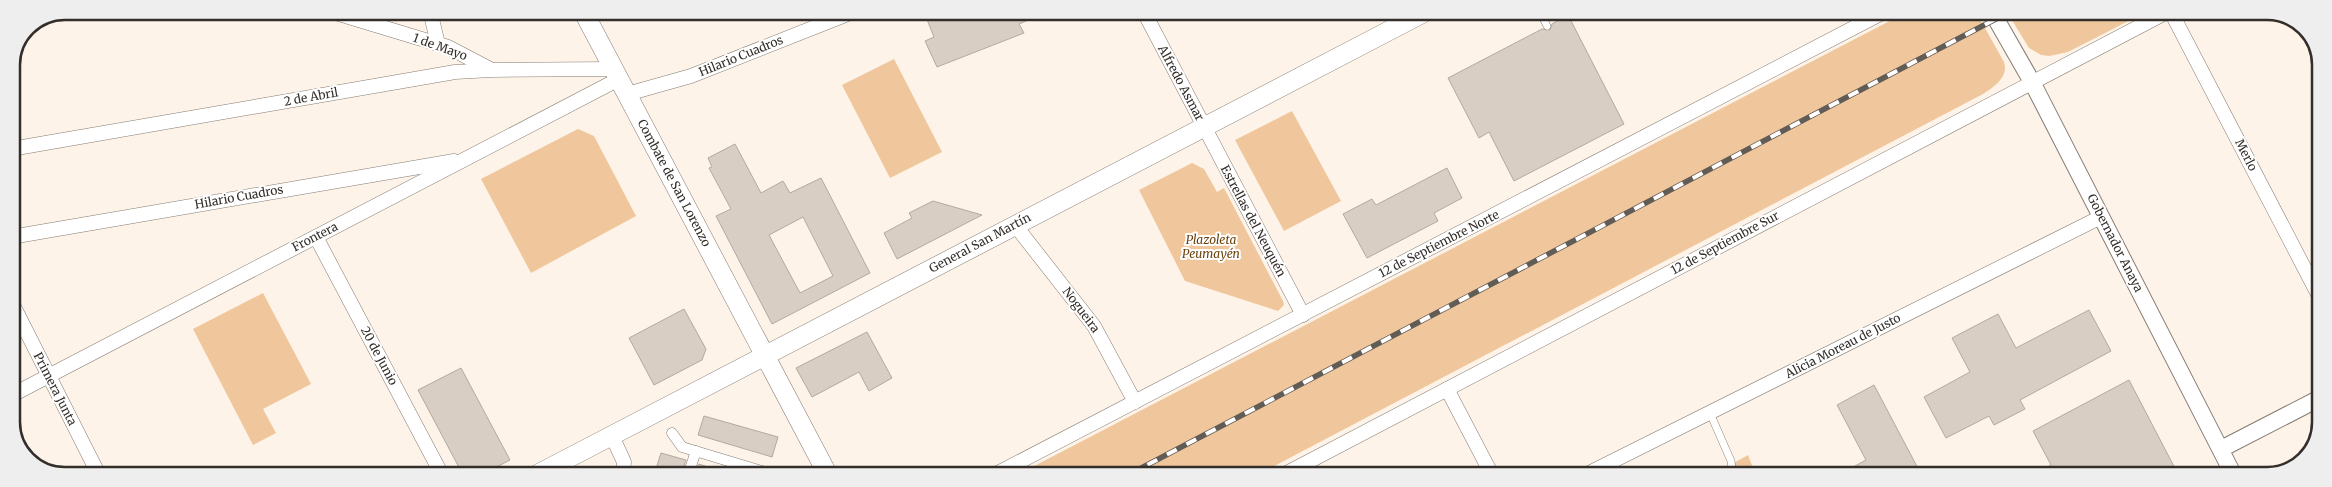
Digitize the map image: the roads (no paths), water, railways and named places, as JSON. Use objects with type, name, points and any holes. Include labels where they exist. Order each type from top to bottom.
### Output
[{"type":"main road","name":"Combate de San Lorenzo","points":[[587,20],[824,467]]},
{"type":"main road","name":"General San Martín","points":[[552,467],[1204,127],[1396,20]]},
{"type":"street","name":"1 de Mayo","points":[[359,20],[460,52],[491,70]]},
{"type":"street","points":[[432,20],[438,44]]},
{"type":"street","name":"Hilario Cuadros","points":[[620,81],[691,76],[833,20]]},
{"type":"street","name":"Alfredo Asmar","points":[[1148,20],[1204,127]]},
{"type":"street","name":"12 de Septiembre Norte","points":[[1009,467],[1869,20]]},
{"type":"street","name":"Gobernador Anaya","points":[[1997,20],[2032,82],[2230,467]]},
{"type":"street","name":"12 de Septiembre Sur","points":[[1298,467],[2152,20]]},
{"type":"street","name":"Merlo","points":[[2176,20],[2312,283]]},
{"type":"street","name":"2 de Abril","points":[[20,147],[446,74],[491,70],[620,81]]},
{"type":"street","name":"Frontera","points":[[20,392],[468,158],[620,81]]},
{"type":"street","name":"Estrellas del Neuquén","points":[[1204,127],[1303,315]]},
{"type":"street","name":"Hilario Cuadros","points":[[20,235],[468,158]]},
{"type":"street","name":"Alicia Moreau de Justo","points":[[1603,467],[2101,217]]},
{"type":"street","name":"Nogueira","points":[[1015,225],[1094,326],[1135,402]]},
{"type":"street","name":"20 de Junio","points":[[316,237],[438,467]]},
{"type":"street","name":"Primera Junta","points":[[20,319],[95,467]]},
{"type":"street","points":[[1447,389],[1488,467]]},
{"type":"street","points":[[2221,449],[2312,402]]},
{"type":"street","points":[[672,433],[682,447],[749,467]]},
{"type":"street","points":[[612,436],[624,462],[624,467]]},
{"type":"street","points":[[691,467],[696,451]]},
{"type":"lane","points":[[1544,20],[1547,26]]},
{"type":"lane","points":[[1710,413],[1731,461],[1732,467]]},
{"type":"railway","points":[[1143,467],[1994,20]]},
{"type":"park label","name":"Plazoleta Peumayén","points":[[1211,247]]}]
